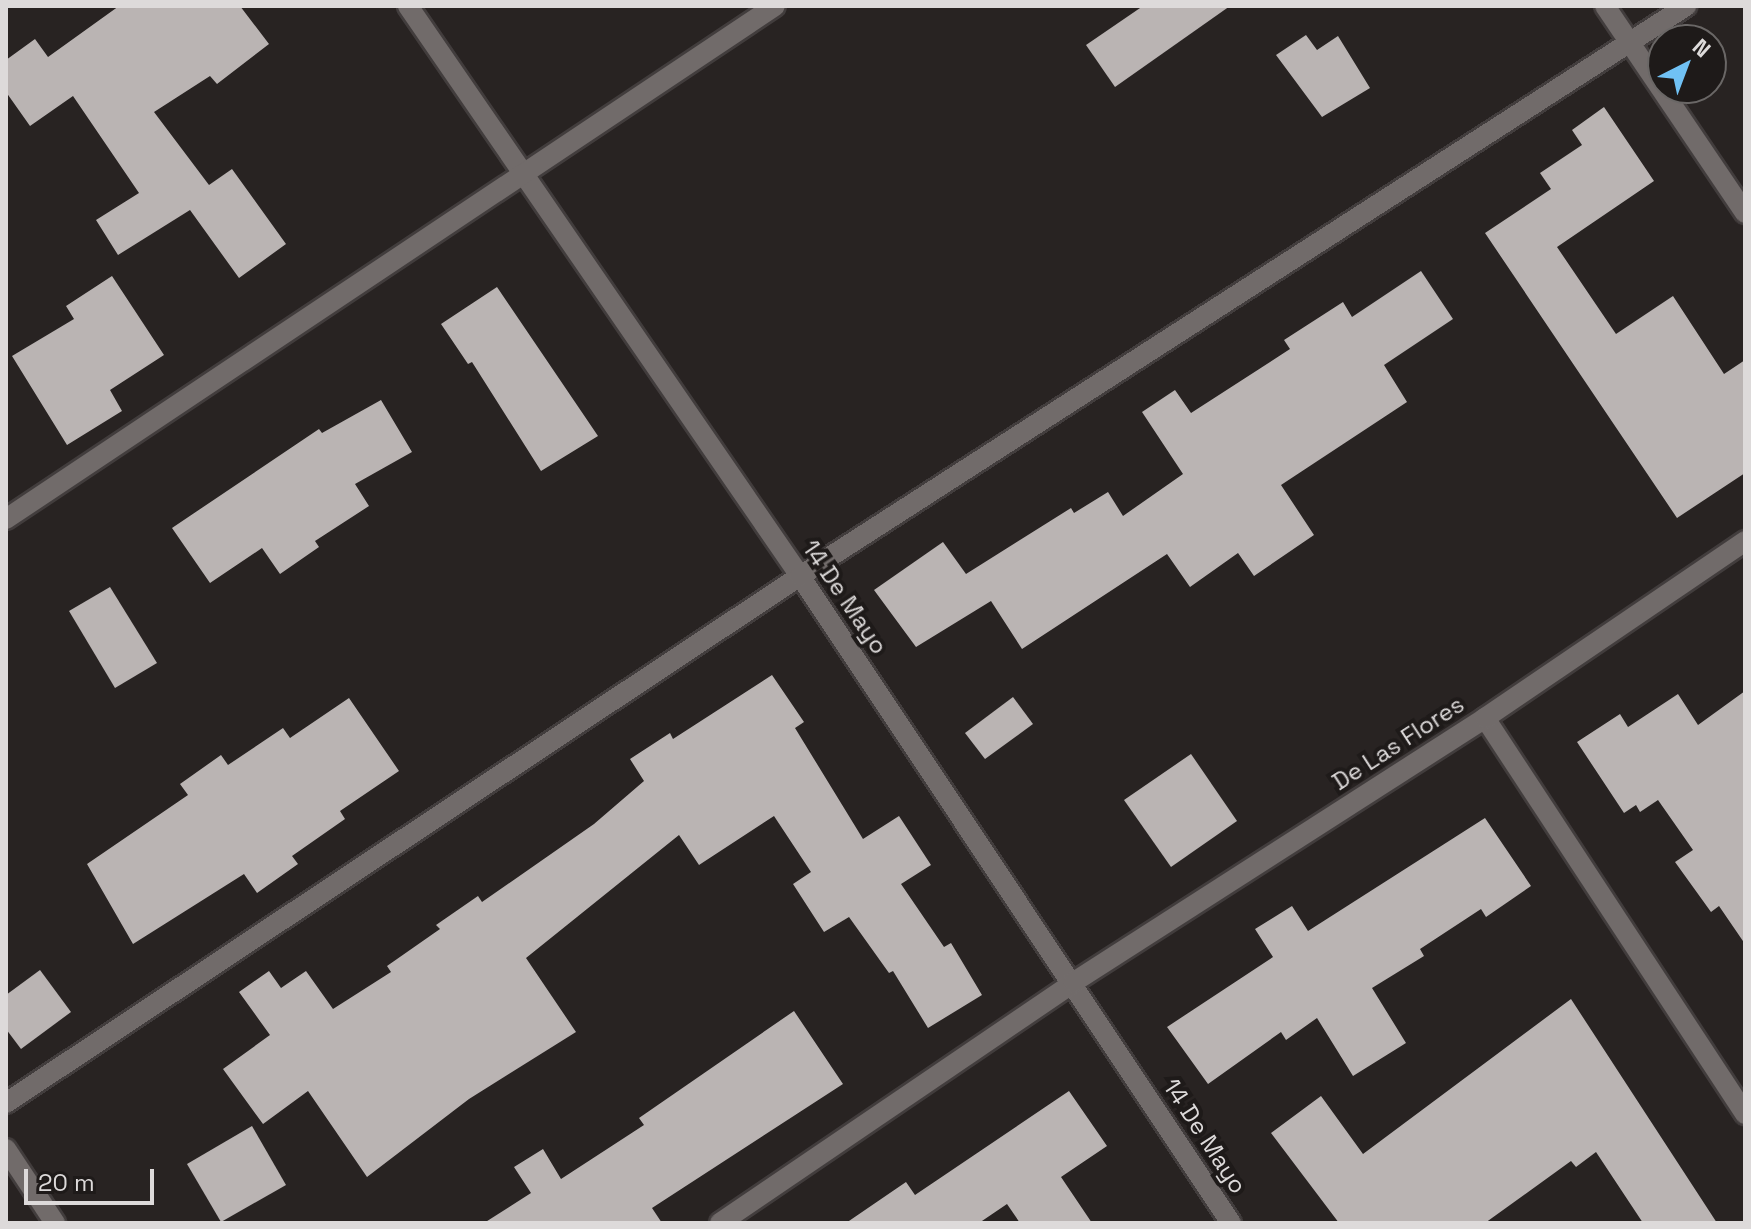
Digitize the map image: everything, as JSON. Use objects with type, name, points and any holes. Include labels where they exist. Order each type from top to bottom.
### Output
[{"type":"street","name":"14 De Mayo","points":[[408,6],[800,576],[1074,982],[1231,1223]]},
{"type":"street","points":[[6,519],[775,6]]},
{"type":"street","points":[[1605,6],[1745,213]]},
{"type":"street","points":[[6,1103],[800,576],[1686,6]]},
{"type":"street","name":"De Las Flores","points":[[720,1223],[1074,982],[1485,718],[1745,541]]},
{"type":"street","points":[[1485,718],[1745,1114]]},
{"type":"street","points":[[6,1149],[55,1223]]},
{"type":"building","points":[[119,6],[240,6],[269,44],[217,84],[210,76],[154,112],[209,185],[232,169],[286,244],[239,278],[190,210],[118,255],[96,220],[139,193],[73,96],[30,126],[6,92],[6,60],[35,39],[48,57]]},
{"type":"building","points":[[1143,6],[1230,6],[1115,87],[1086,45]]},
{"type":"building","points":[[1306,35],[1317,50],[1338,36],[1370,88],[1322,117],[1276,55]]},
{"type":"building","points":[[1604,107],[1654,181],[1557,247],[1616,334],[1673,296],[1724,374],[1745,360],[1745,473],[1677,518],[1485,233],[1551,189],[1540,173],[1582,145],[1572,130]]},
{"type":"building","points":[[1421,271],[1453,319],[1384,365],[1407,402],[1281,485],[1314,535],[1254,576],[1238,553],[1190,587],[1167,554],[1022,649],[991,601],[916,647],[874,590],[943,542],[966,574],[1071,508],[1074,513],[1108,492],[1123,516],[1183,474],[1142,412],[1175,390],[1191,413],[1290,349],[1284,340],[1343,302],[1352,317]]},
{"type":"building","points":[[112,276],[164,355],[110,390],[122,411],[67,445],[12,356],[74,319],[66,306]]},
{"type":"building","points":[[497,287],[598,436],[541,471],[472,362],[468,364],[441,324]]},
{"type":"building","points":[[381,400],[412,452],[355,484],[369,506],[315,541],[319,547],[280,574],[262,548],[210,583],[172,528],[319,429],[322,433]]},
{"type":"building","points":[[110,587],[157,663],[115,688],[69,611]]},
{"type":"building","points":[[772,675],[804,722],[795,728],[863,839],[899,816],[931,865],[901,884],[944,947],[951,943],[982,995],[928,1028],[893,971],[889,973],[849,917],[824,932],[793,884],[811,872],[774,816],[699,865],[679,835],[526,958],[576,1032],[469,1099],[367,1177],[308,1091],[263,1124],[223,1069],[270,1035],[239,992],[269,971],[281,988],[306,971],[333,1009],[391,972],[387,966],[440,929],[436,925],[478,896],[482,902],[594,824],[644,781],[630,759],[670,733],[673,739]]},
{"type":"building","points":[[1745,691],[1745,944],[1719,906],[1711,912],[1675,862],[1693,850],[1658,800],[1640,812],[1636,805],[1624,813],[1577,742],[1620,714],[1628,727],[1678,694],[1698,725]]},
{"type":"building","points":[[1013,697],[1033,724],[985,759],[965,733]]},
{"type":"building","points":[[349,698],[399,771],[340,811],[345,819],[292,856],[298,864],[257,893],[244,874],[133,944],[87,864],[188,795],[180,784],[221,755],[228,765],[283,728],[290,738]]},
{"type":"building","points":[[1191,754],[1237,821],[1171,867],[1124,800]]},
{"type":"building","points":[[1485,818],[1531,886],[1486,917],[1481,909],[1420,949],[1424,956],[1372,988],[1406,1043],[1353,1076],[1317,1018],[1286,1040],[1281,1032],[1208,1084],[1167,1027],[1273,957],[1255,929],[1292,906],[1308,931]]},
{"type":"building","points":[[40,970],[71,1012],[21,1049],[6,1029],[6,995]]},
{"type":"building","points":[[1571,999],[1717,1223],[1643,1223],[1596,1152],[1576,1167],[1571,1161],[1485,1223],[1339,1223],[1271,1133],[1321,1096],[1363,1154]]},
{"type":"building","points":[[794,1011],[843,1084],[652,1208],[662,1223],[484,1223],[531,1193],[514,1167],[543,1149],[561,1179],[644,1125],[639,1118]]},
{"type":"building","points":[[1069,1091],[1107,1146],[1061,1177],[1092,1223],[1020,1223],[1007,1204],[979,1223],[846,1223],[906,1182],[915,1195]]},
{"type":"building","points":[[252,1126],[286,1185],[221,1222],[187,1164]]}]
